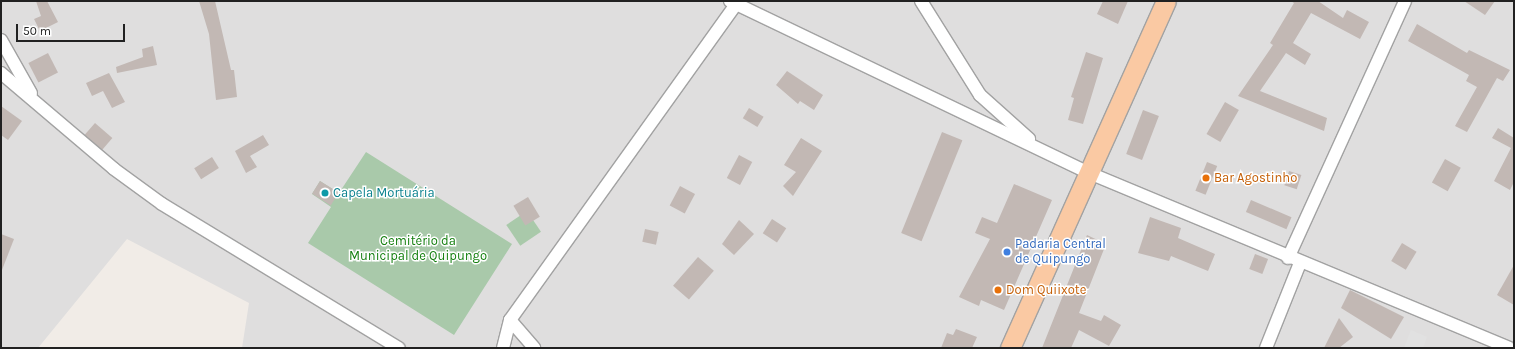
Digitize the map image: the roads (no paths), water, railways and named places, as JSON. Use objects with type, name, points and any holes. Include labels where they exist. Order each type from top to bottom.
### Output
[{"type":"main road","points":[[1010,348],[1087,172],[1166,1]]},
{"type":"street","points":[[921,1],[980,95],[1041,149]]},
{"type":"street","points":[[1288,258],[1405,1]]},
{"type":"street","points":[[503,348],[510,320],[734,2],[1087,172],[1288,258],[1509,348]]},
{"type":"street","points":[[1,40],[34,99]]},
{"type":"street","points":[[1,73],[34,99],[114,169],[162,204],[399,348]]},
{"type":"street","points":[[1266,348],[1300,263]]},
{"type":"street","points":[[510,320],[534,348]]},
{"type":"place","name":"Bar Agostinho","points":[[1206,178]]},
{"type":"place","name":"Capela Mortuária","points":[[325,193]]},
{"type":"place","name":"Padaria Central de Quipungo","points":[[1007,252]]},
{"type":"place","name":"Dom Quiixote","points":[[998,290]]},
{"type":"park label","name":"Cemitério da Municipal de Quipungo","points":[[418,250]]}]
